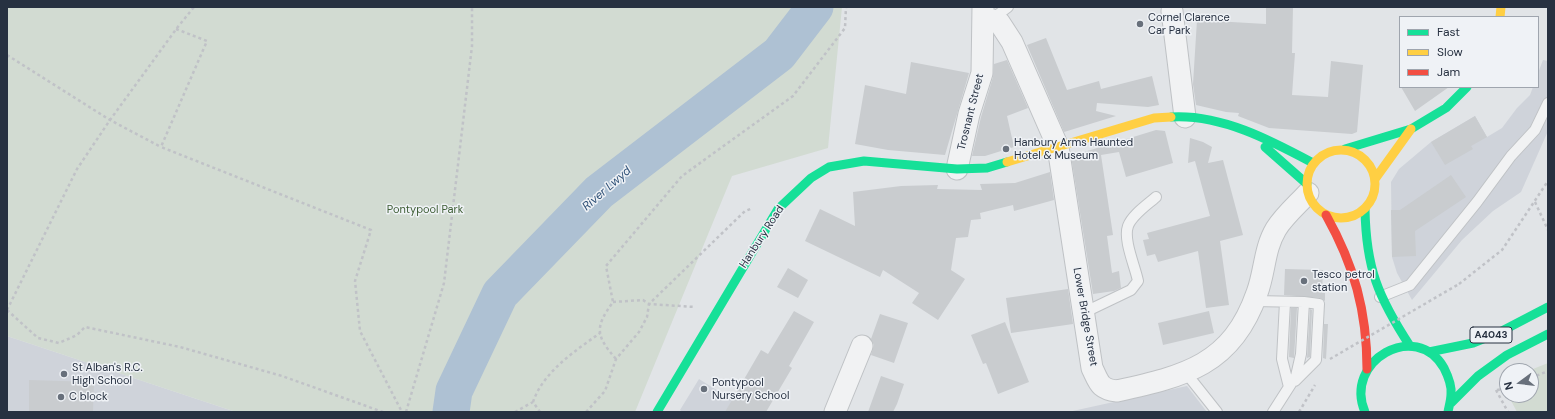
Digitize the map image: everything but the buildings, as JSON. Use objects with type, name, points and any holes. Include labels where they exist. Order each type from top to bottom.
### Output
[{"type":"street","points":[[1172,11],[1185,117]]},
{"type":"street","name":"Lower Bridge Street","points":[[986,14],[999,22],[1012,42],[1058,147],[1092,368],[1100,384],[1106,390],[1117,391],[1186,373],[1210,360],[1226,346],[1243,326],[1258,292],[1269,242],[1277,227],[1314,199]]},
{"type":"street","name":"Trosnant Street","points":[[957,170],[969,114],[982,73],[986,14]]},
{"type":"street","points":[[1367,369],[1366,330],[1362,303],[1348,261],[1335,230],[1314,199],[1308,173],[1313,163],[1327,152],[1345,149],[1411,130],[1446,108],[1465,88]]},
{"type":"street","name":"Hanbury Road","points":[[662,411],[718,308],[778,209],[811,178],[829,167],[864,161],[957,170],[987,168],[1154,118],[1185,117],[1205,120],[1254,137],[1294,153],[1313,163]]},
{"type":"street","points":[[1375,179],[1411,130]]},
{"type":"street","points":[[1254,137],[1314,199],[1336,218],[1346,218],[1356,215],[1365,209],[1372,200],[1375,190],[1375,179],[1372,168],[1365,159],[1356,152],[1345,149]]},
{"type":"street","points":[[1365,209],[1367,256],[1372,277],[1391,319],[1410,346]]},
{"type":"street","name":"A4043","points":[[1429,352],[1473,343],[1500,332],[1548,307]]},
{"type":"street","name":"A4043","points":[[1452,403],[1478,376],[1548,334]]},
{"type":"street","points":[[835,412],[862,346]]},
{"type":"street","points":[[1366,412],[1361,396],[1362,382],[1367,369],[1375,359],[1385,352],[1397,347],[1410,346],[1429,352],[1441,362],[1449,374],[1452,388],[1452,403],[1448,412]]},
{"type":"lane","points":[[986,14],[1008,7]]},
{"type":"lane","points":[[1380,296],[1410,285],[1477,202],[1511,156],[1535,130],[1548,104]]},
{"type":"lane","points":[[1083,313],[1131,290],[1138,281],[1129,247],[1128,227],[1132,219],[1156,198]]},
{"type":"lane","points":[[1254,301],[1304,302],[1319,304],[1316,360],[1289,387]]},
{"type":"lane","points":[[1285,302],[1282,359],[1289,387]]},
{"type":"lane","points":[[1273,412],[1296,376],[1301,354],[1304,302]]},
{"type":"lane","points":[[1186,373],[1217,412]]},
{"type":"path","points":[[194,7],[176,29],[110,120],[77,169],[7,310],[38,338],[59,343],[77,335],[85,327],[180,347],[282,376],[383,412]]},
{"type":"path","points":[[406,412],[444,283],[472,46],[472,7]]},
{"type":"path","points":[[614,302],[606,266],[682,176],[793,96],[845,28],[846,7]]},
{"type":"path","points":[[161,146],[206,41],[176,29]]},
{"type":"path","points":[[7,54],[110,120],[161,146],[371,230],[355,281],[360,331],[402,412]]},
{"type":"path","points":[[1330,359],[1459,284],[1502,250],[1548,181]]},
{"type":"path","points":[[1534,202],[1548,230]]},
{"type":"path","points":[[586,412],[605,391],[616,359],[639,332],[647,317],[649,304],[745,211],[761,205],[778,209]]},
{"type":"path","points":[[616,359],[608,350],[600,333],[602,318],[614,302],[643,300],[649,304],[718,308]]},
{"type":"path","points":[[515,412],[533,402],[537,390],[556,368],[600,333]]},
{"type":"path","points":[[533,402],[540,412]]},
{"type":"path","points":[[1503,403],[1508,412]]},
{"type":"shaded area","points":[[1543,60],[1548,61],[1548,131],[1521,192],[1493,211],[1462,240],[1412,300],[1397,273],[1392,257],[1391,182],[1399,169],[1431,142],[1475,116],[1487,137],[1502,128],[1517,108],[1530,95],[1533,88],[1539,88],[1539,70]]},
{"type":"shaded area","name":"St Alban's R.C. High School","points":[[7,336],[236,412],[7,412]]},
{"type":"shaded area","name":"Pontypool Nursery School","points":[[699,379],[752,412],[682,412],[680,410]]},
{"type":"shaded area","points":[[1187,386],[1207,412],[1068,412]]},
{"type":"green space","name":"Pontypool Park","points":[[7,7],[842,7],[828,148],[732,176],[635,412],[236,412],[7,336]]},
{"type":"green space","points":[[1548,363],[1548,412],[1517,412],[1512,403],[1539,403],[1539,367]]},
{"type":"waterway","name":"River Lwyd","points":[[451,412],[454,391],[500,294],[599,192],[779,54],[815,7]]},
{"type":"traffic: fast","points":[[1345,149],[1411,129],[1446,108],[1466,88]]},
{"type":"traffic: fast","points":[[1171,117],[1190,117],[1227,124],[1245,130],[1313,163]]},
{"type":"traffic: fast","points":[[1265,147],[1307,184]]},
{"type":"traffic: fast","points":[[657,412],[778,209],[811,178],[829,167],[864,161],[957,169],[987,168],[1007,162]]},
{"type":"traffic: fast","points":[[1365,209],[1368,248],[1376,281],[1382,297],[1410,346]]},
{"type":"traffic: fast","points":[[1429,352],[1473,343],[1500,332],[1548,307]]},
{"type":"traffic: fast","points":[[1451,403],[1478,376],[1507,355],[1548,334]]},
{"type":"traffic: fast","points":[[1365,412],[1361,393],[1364,377],[1373,363],[1386,352],[1401,347],[1417,347],[1432,354],[1444,368],[1451,387],[1451,398],[1448,412]]},
{"type":"traffic: slow","points":[[1500,16],[1501,7]]},
{"type":"traffic: slow","points":[[1007,162],[1154,118],[1171,117]]},
{"type":"traffic: slow","points":[[1375,179],[1411,129]]},
{"type":"traffic: slow","points":[[1334,150],[1348,150],[1360,156],[1369,165],[1375,177],[1375,184],[1373,197],[1365,208],[1354,216],[1348,218],[1334,218],[1328,216],[1317,208],[1309,197],[1307,191],[1307,177],[1309,171],[1317,160],[1328,152],[1334,150]]},
{"type":"traffic: jam","points":[[1326,215],[1344,252],[1357,289],[1365,328],[1367,369]]},
{"type":"place","name":"Cornel Clarence Car Park","points":[[1140,24]]},
{"type":"place","name":"Hanbury Arms Haunted Hotel & Museum","points":[[1006,149]]},
{"type":"place","name":"Tesco petrol station","points":[[1304,281]]},
{"type":"place","name":"St Alban's R.C. High School","points":[[64,374]]},
{"type":"place","name":"Pontypool Nursery School","points":[[704,389]]},
{"type":"place","name":"C block","points":[[61,397]]}]
